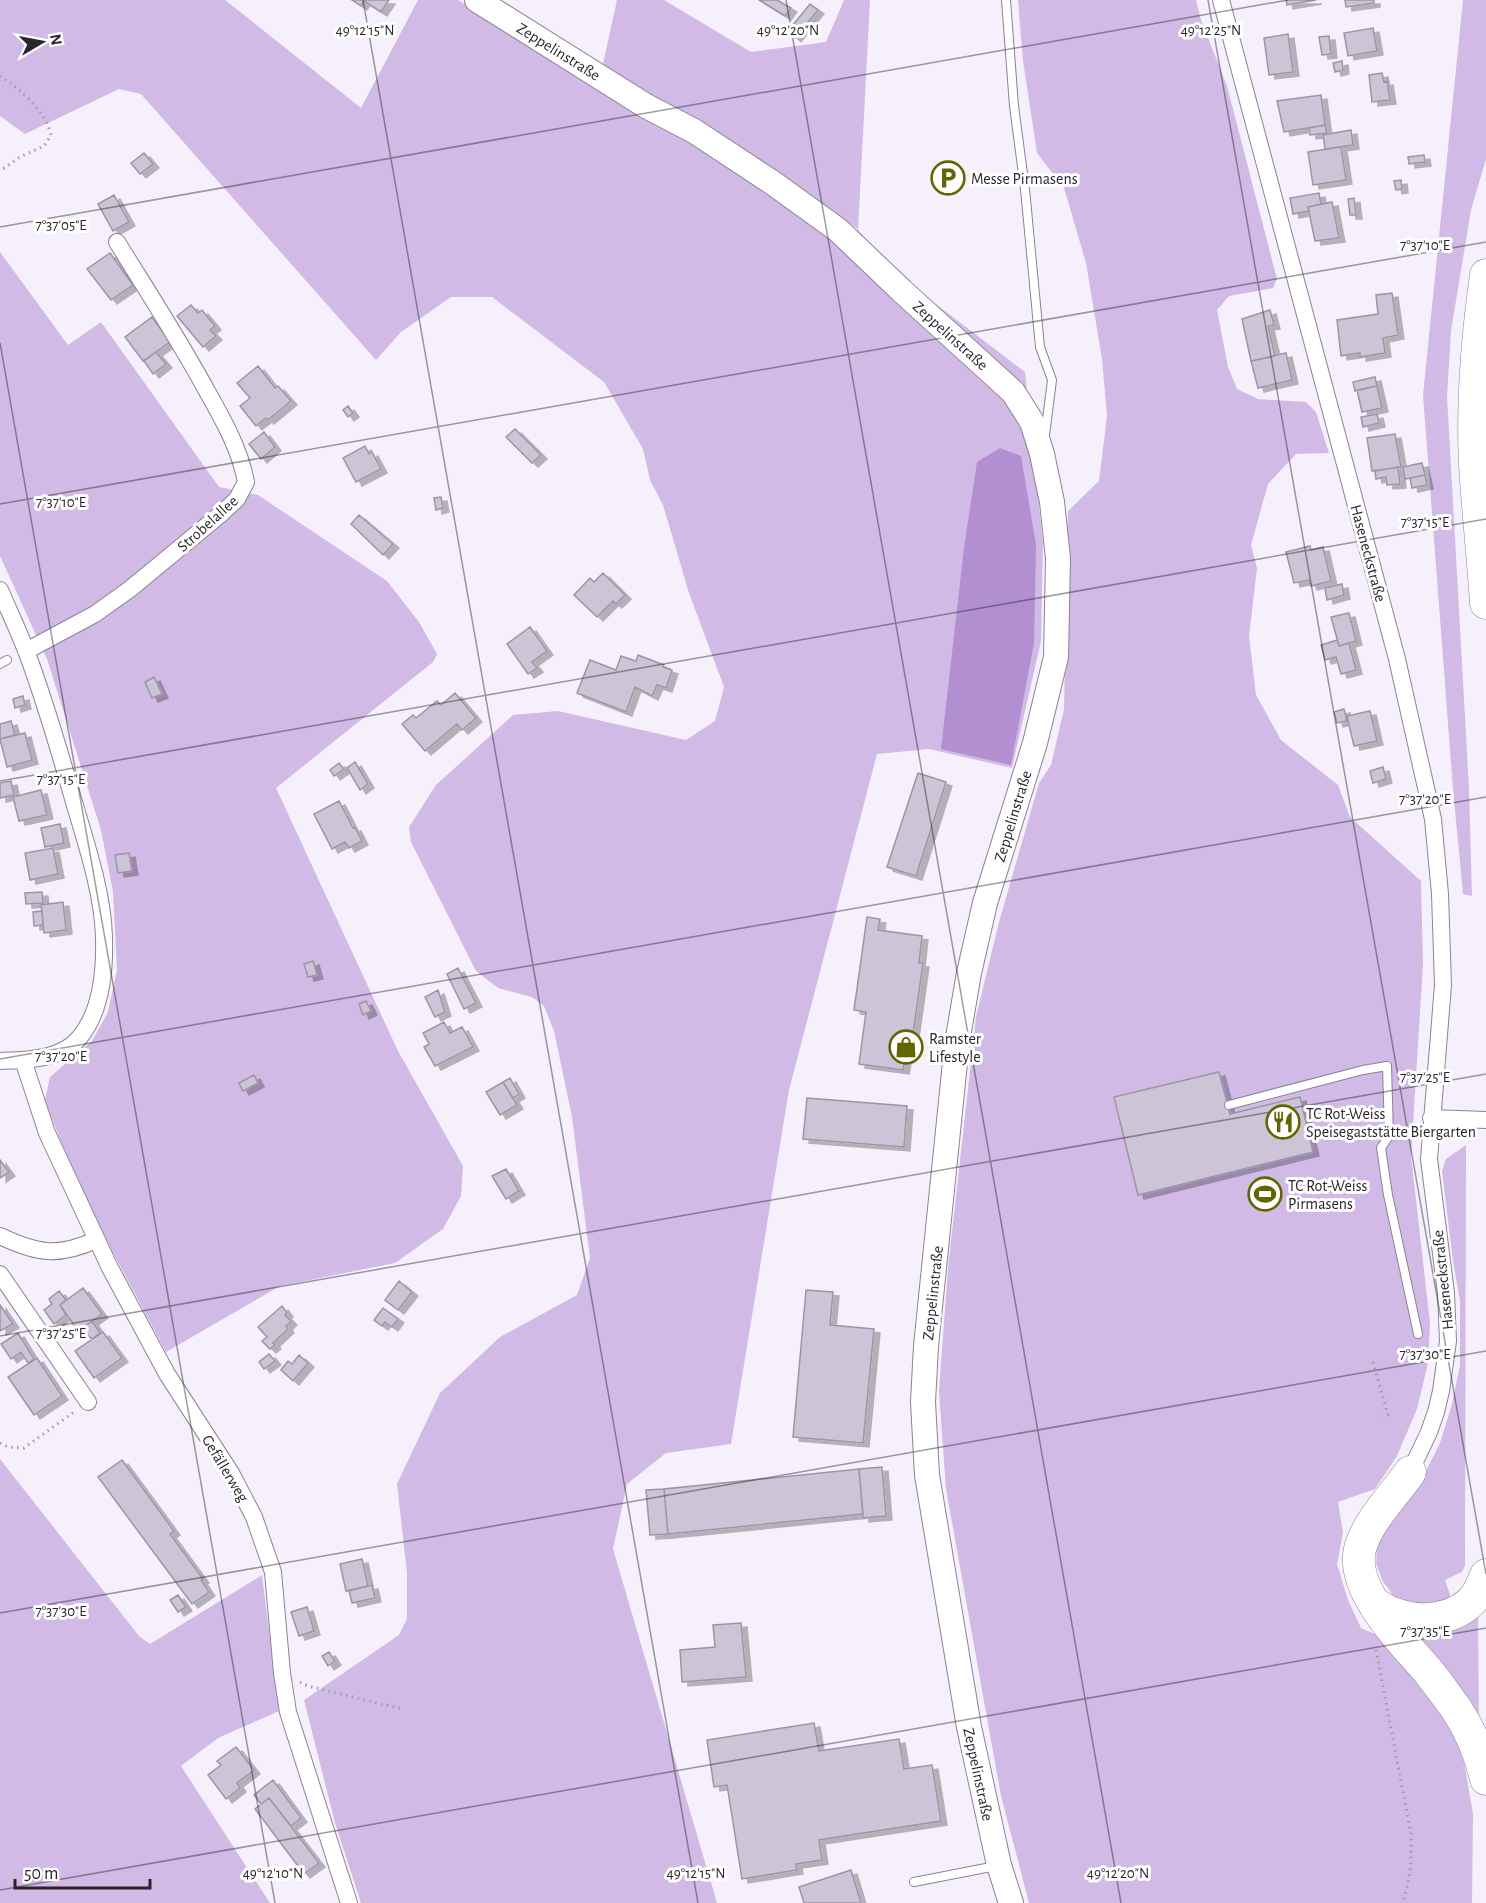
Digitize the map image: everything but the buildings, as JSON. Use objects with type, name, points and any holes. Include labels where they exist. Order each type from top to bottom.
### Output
[{"type":"highway","points":[[1486,275],[1475,378],[1475,465],[1486,603]]},
{"type":"highway","points":[[1410,1472],[1373,1522],[1360,1551],[1360,1568],[1374,1603],[1396,1635],[1429,1672],[1464,1721],[1476,1746],[1486,1779]]},
{"type":"highway","points":[[1374,1603],[1394,1614],[1416,1620],[1448,1616],[1475,1597],[1486,1575]]},
{"type":"street","name":"Zeppelinstraße","points":[[477,0],[646,106],[694,131],[773,183],[838,230],[1013,392],[1032,422],[1042,454],[1052,502],[1058,558],[1056,657],[1035,743],[985,903],[969,973],[957,1043],[926,1346],[923,1402],[927,1474],[969,1727],[999,1865],[1011,1903]]},
{"type":"street","name":"Haseneckstraße","points":[[1221,0],[1397,659],[1432,819],[1440,894],[1443,985],[1429,1159],[1430,1183],[1446,1293],[1448,1341],[1443,1382],[1436,1412],[1410,1472]]},
{"type":"street","name":"Strobelallee","points":[[26,651],[95,614],[130,589],[222,513],[237,498],[246,482],[240,456],[212,400],[185,350],[117,242]]},
{"type":"street","points":[[0,590],[26,651],[49,716],[87,848],[104,936],[99,996],[91,1019],[80,1038],[66,1050],[47,1056],[0,1061]]},
{"type":"street","name":"Gefällerweg","points":[[23,1060],[47,1133],[96,1240],[167,1374],[231,1473],[254,1517],[273,1572],[282,1674],[288,1712],[349,1903]]},
{"type":"street","points":[[1431,1124],[1486,1120]]},
{"type":"street","points":[[0,1236],[46,1252],[63,1252],[96,1240]]},
{"type":"street","points":[[0,1274],[88,1402]]},
{"type":"lane","points":[[1006,0],[1014,106],[1025,189],[1040,347],[1052,380],[1042,454]]},
{"type":"lane","points":[[1229,1105],[1363,1070],[1387,1066],[1389,1136],[1381,1148],[1388,1195],[1418,1335]]},
{"type":"lane","points":[[1389,1136],[1431,1124]]},
{"type":"lane","points":[[914,1882],[999,1865]]},
{"type":"path","points":[[0,76],[33,104],[49,126],[51,135],[44,146],[20,157],[0,171]]},
{"type":"path","points":[[1373,1362],[1388,1415],[1383,1416]]},
{"type":"path","points":[[0,1443],[8,1447],[24,1448],[88,1402]]},
{"type":"path","points":[[1375,1648],[1411,1834],[1412,1860],[1409,1883],[1402,1903]]},
{"type":"path","points":[[282,1674],[308,1686],[402,1708]]},
{"type":"shaded area","points":[[0,0],[225,0],[361,108],[418,0],[458,0],[738,170],[844,249],[858,229],[729,142],[603,64],[617,0],[664,0],[751,52],[826,42],[844,0],[870,0],[858,230],[882,258],[911,285],[1025,372],[1043,543],[1041,641],[1012,768],[929,749],[877,754],[789,1090],[731,1444],[666,1453],[627,1484],[613,1549],[717,1903],[361,1903],[335,1823],[304,1700],[399,1635],[407,1619],[407,1573],[397,1484],[440,1393],[500,1337],[577,1295],[590,1258],[572,1117],[554,1031],[544,1006],[532,997],[498,988],[476,971],[411,842],[409,827],[436,785],[513,715],[558,711],[686,740],[715,721],[724,687],[689,593],[663,505],[650,480],[643,449],[604,382],[492,297],[451,297],[401,332],[376,360],[141,94],[119,89],[25,134],[0,116]]},
{"type":"shaded area","points":[[1018,0],[1196,0],[1201,20],[1227,86],[1277,279],[1273,288],[1229,296],[1217,310],[1228,367],[1237,389],[1258,399],[1306,402],[1316,412],[1329,453],[1296,454],[1268,484],[1251,545],[1257,568],[1249,636],[1256,695],[1281,740],[1338,785],[1350,817],[1421,881],[1423,964],[1411,1156],[1430,1323],[1428,1363],[1417,1409],[1397,1456],[1375,1489],[1338,1502],[1343,1533],[1337,1564],[1348,1600],[1361,1628],[1386,1639],[1446,1718],[1462,1750],[1473,1814],[1472,1903],[1029,1903],[1001,1796],[946,1489],[939,1391],[948,1268],[976,1017],[999,922],[1039,783],[1051,765],[1064,709],[1068,511],[1099,481],[1107,416],[1102,359],[1086,263],[1064,188],[1037,153],[1023,61]]},
{"type":"shaded area","points":[[1463,0],[1486,0],[1486,159],[1471,210],[1451,331],[1447,396],[1469,788],[1472,896],[1463,894],[1423,395]]},
{"type":"shaded area","points":[[0,252],[68,345],[101,322],[219,487],[258,495],[387,581],[419,622],[437,654],[433,662],[276,788],[398,1051],[463,1166],[461,1196],[443,1229],[395,1263],[280,1286],[166,1352],[103,1234],[61,1142],[45,1100],[50,1077],[92,1041],[108,1012],[117,970],[113,892],[101,830],[47,659],[0,556]]},
{"type":"shaded area","points":[[1000,448],[1021,456],[1036,545],[1034,643],[1011,765],[941,749],[964,548],[977,462]]},
{"type":"shaded area","points":[[1466,1145],[1465,1566],[1462,1572],[1445,1580],[1451,1598],[1429,1605],[1398,1602],[1382,1580],[1376,1563],[1377,1550],[1382,1535],[1424,1475],[1440,1443],[1452,1404],[1460,1365],[1460,1301],[1442,1171],[1446,1159]]},
{"type":"shaded area","points":[[0,1459],[139,1636],[150,1644],[262,1575],[279,1711],[218,1738],[181,1766],[270,1903],[0,1903]]},
{"type":"shaded area","points":[[1478,1610],[1479,1727],[1412,1635]]},
{"type":"place","name":"Messe Pirmasens","points":[[948,178]]},
{"type":"place","name":"Ramster Lifestyle","points":[[906,1047]]},
{"type":"place","name":"TC Rot-Weiss Speisegaststätte Biergarten","points":[[1283,1122]]},
{"type":"place","name":"TC Rot-Weiss Pirmasens","points":[[1265,1194]]}]
